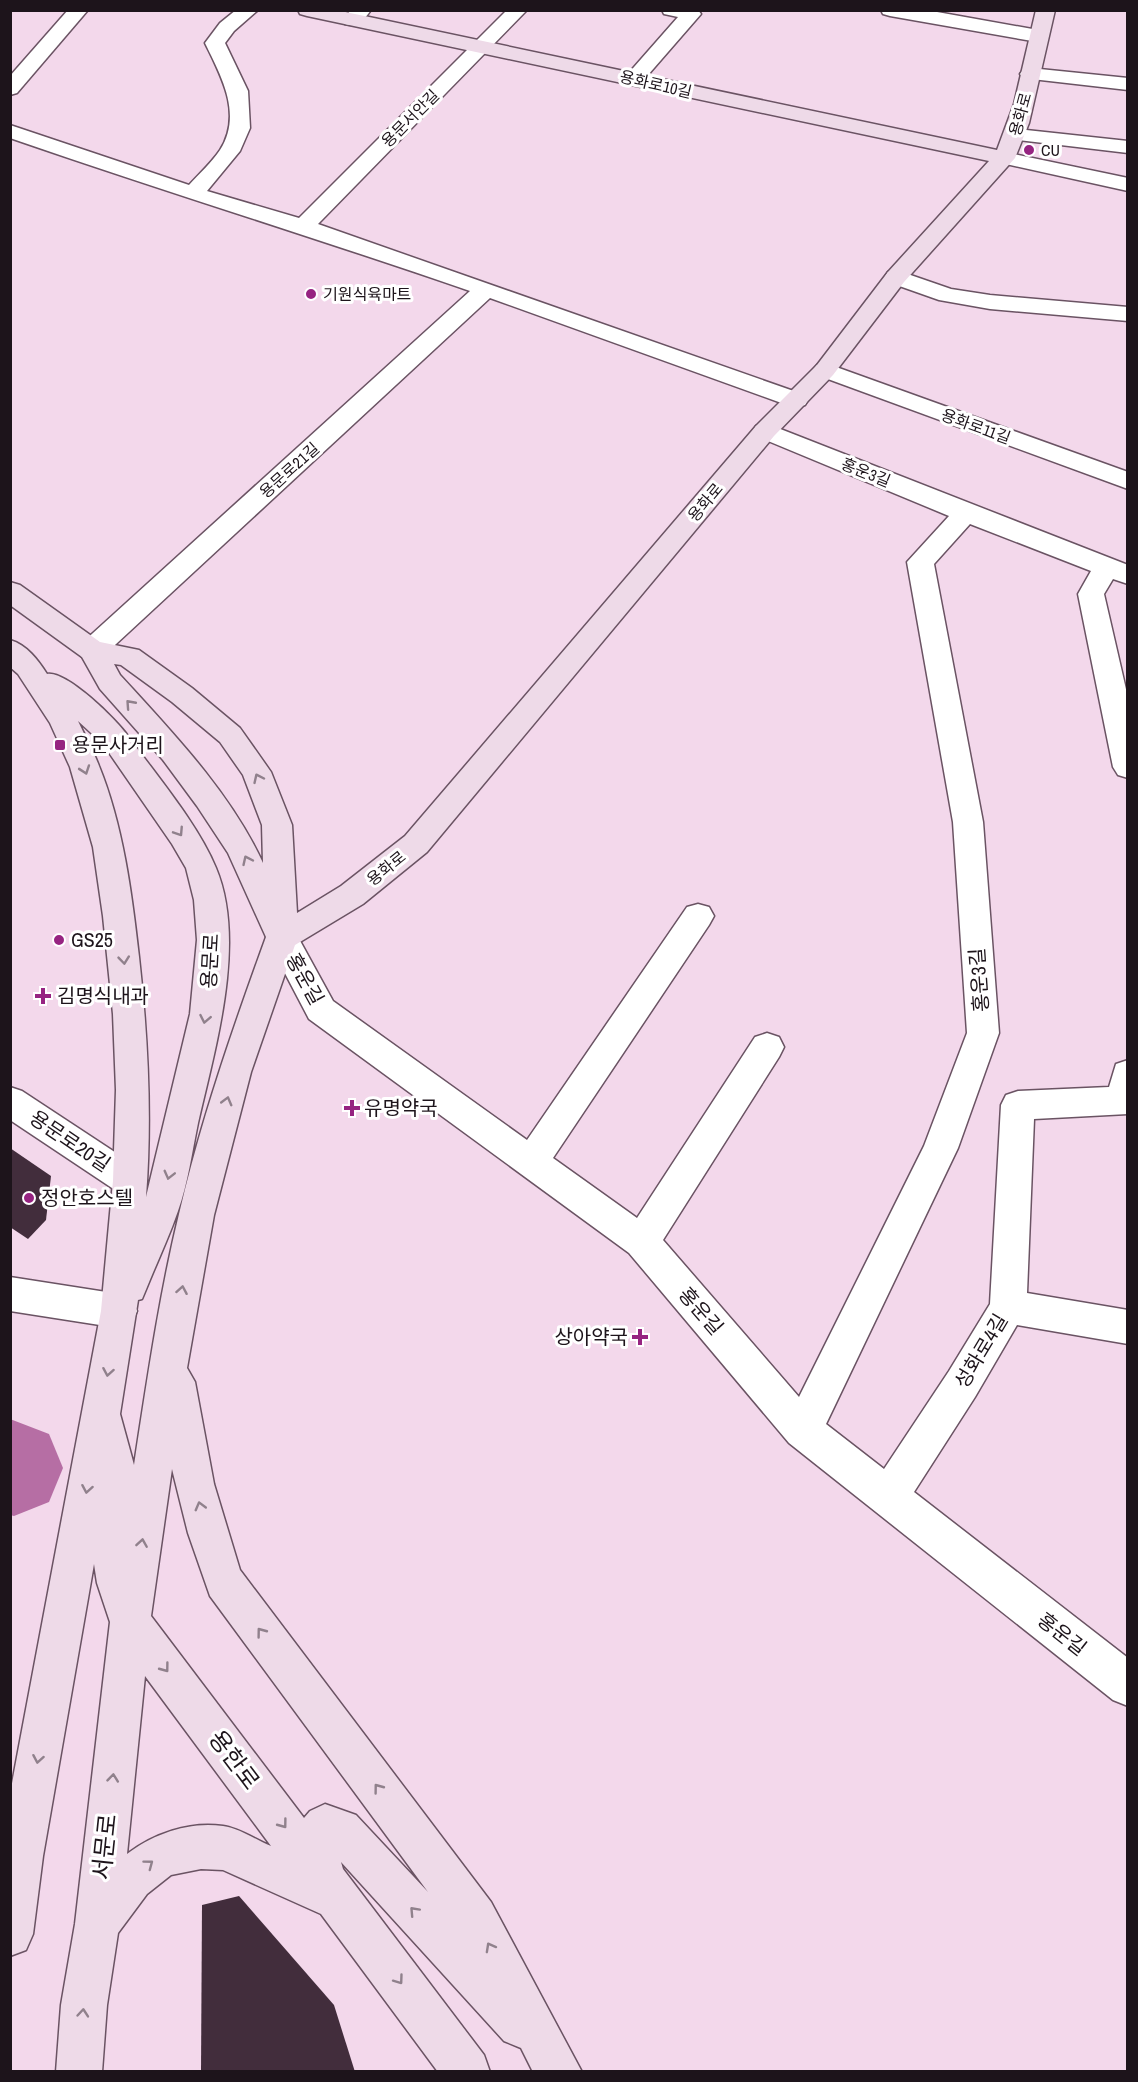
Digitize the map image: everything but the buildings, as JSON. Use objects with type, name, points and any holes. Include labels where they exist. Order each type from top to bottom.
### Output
[{"type":"main road","name":"용화로10길","points":[[307,10],[357,15],[481,46],[1004,158]]},
{"type":"main road","name":"용화로","points":[[282,938],[352,895],[416,844],[765,431],[825,370],[896,277],[1004,158],[1017,135],[1038,36],[1046,10]]},
{"type":"main road","points":[[10,591],[92,650],[110,682],[181,763],[241,848],[282,938]]},
{"type":"main road","points":[[92,650],[129,657],[182,695],[230,735],[256,772],[277,825],[282,938],[231,1083],[196,1215],[171,1348],[193,1480],[208,1539],[224,1582],[475,1918],[556,2067]]},
{"type":"main road","points":[[10,1934],[21,1856],[119,1311],[130,1181],[133,1090],[129,1014],[119,916],[108,847],[85,767],[72,739],[63,720],[19,659]]},
{"type":"main road","name":"용문로","points":[[19,659],[66,693],[113,737],[201,868],[210,900],[213,940],[206,1014],[161,1209],[119,1311]]},
{"type":"main road","points":[[157,800],[170,802],[181,798],[186,788],[181,763]]},
{"type":"main road","name":"서문로","points":[[79,2072],[84,2005],[97,1924],[130,1622],[171,1348]]},
{"type":"main road","name":"용한로","points":[[101,1411],[117,1474],[109,1538],[117,1583],[130,1622],[467,2072]]},
{"type":"main road","points":[[332,1889],[315,1846],[317,1833],[325,1826],[341,1830],[556,2067]]},
{"type":"main road","points":[[97,1924],[131,1878],[156,1858],[179,1850],[201,1847],[225,1848],[332,1889]]},
{"type":"street","points":[[10,89],[79,10]]},
{"type":"street","points":[[193,194],[230,151],[240,128],[238,91],[215,43],[227,27],[249,10]]},
{"type":"street","name":"용문서안길","points":[[303,226],[518,10]]},
{"type":"street","points":[[671,10],[693,12]]},
{"type":"street","points":[[890,10],[1038,36]]},
{"type":"street","points":[[634,79],[693,12]]},
{"type":"street","points":[[1030,74],[1128,84]]},
{"type":"street","points":[[10,131],[193,194],[303,226],[796,400]]},
{"type":"street","points":[[1017,135],[1128,147]]},
{"type":"street","points":[[1004,158],[1128,185]]},
{"type":"street","points":[[896,277],[947,295],[990,302],[1128,314]]},
{"type":"street","name":"용문로21길","points":[[92,650],[486,289]]},
{"type":"street","name":"용화로11길","points":[[825,370],[1128,481]]},
{"type":"street","name":"홍운3길","points":[[765,431],[1117,572]]},
{"type":"street","name":"홍운3길","points":[[803,1430],[941,1148],[983,1033],[968,822],[920,562],[966,513]]},
{"type":"street","points":[[1117,572],[1091,594],[1128,767]]},
{"type":"street","points":[[532,1161],[698,916]]},
{"type":"street","name":"홍운길","points":[[282,938],[321,1010],[642,1242],[803,1430],[1128,1685]]},
{"type":"street","points":[[642,1242],[767,1047]]},
{"type":"street","points":[[1008,1307],[1018,1105],[1123,1101],[1128,1074]]},
{"type":"street","name":"용문로20길","points":[[10,1101],[130,1181]]},
{"type":"street","points":[[10,1294],[119,1311]]},
{"type":"street","name":"성화로4길","points":[[888,1497],[962,1384],[1008,1307],[1128,1327]]},
{"type":"waterway","points":[[10,1467],[14,1468]]},
{"type":"place","name":"CU","points":[[1029,150]]},
{"type":"place","name":"기원식육마트","points":[[311,294]]},
{"type":"place","name":"용문사거리","points":[[60,745]]},
{"type":"place","name":"GS25","points":[[59,940]]},
{"type":"place","name":"김명식내과","points":[[43,996]]},
{"type":"place","name":"유명약국","points":[[352,1108]]},
{"type":"place","name":"정안호스텔","points":[[29,1198]]},
{"type":"place","name":"상아약국","points":[[640,1337]]}]
